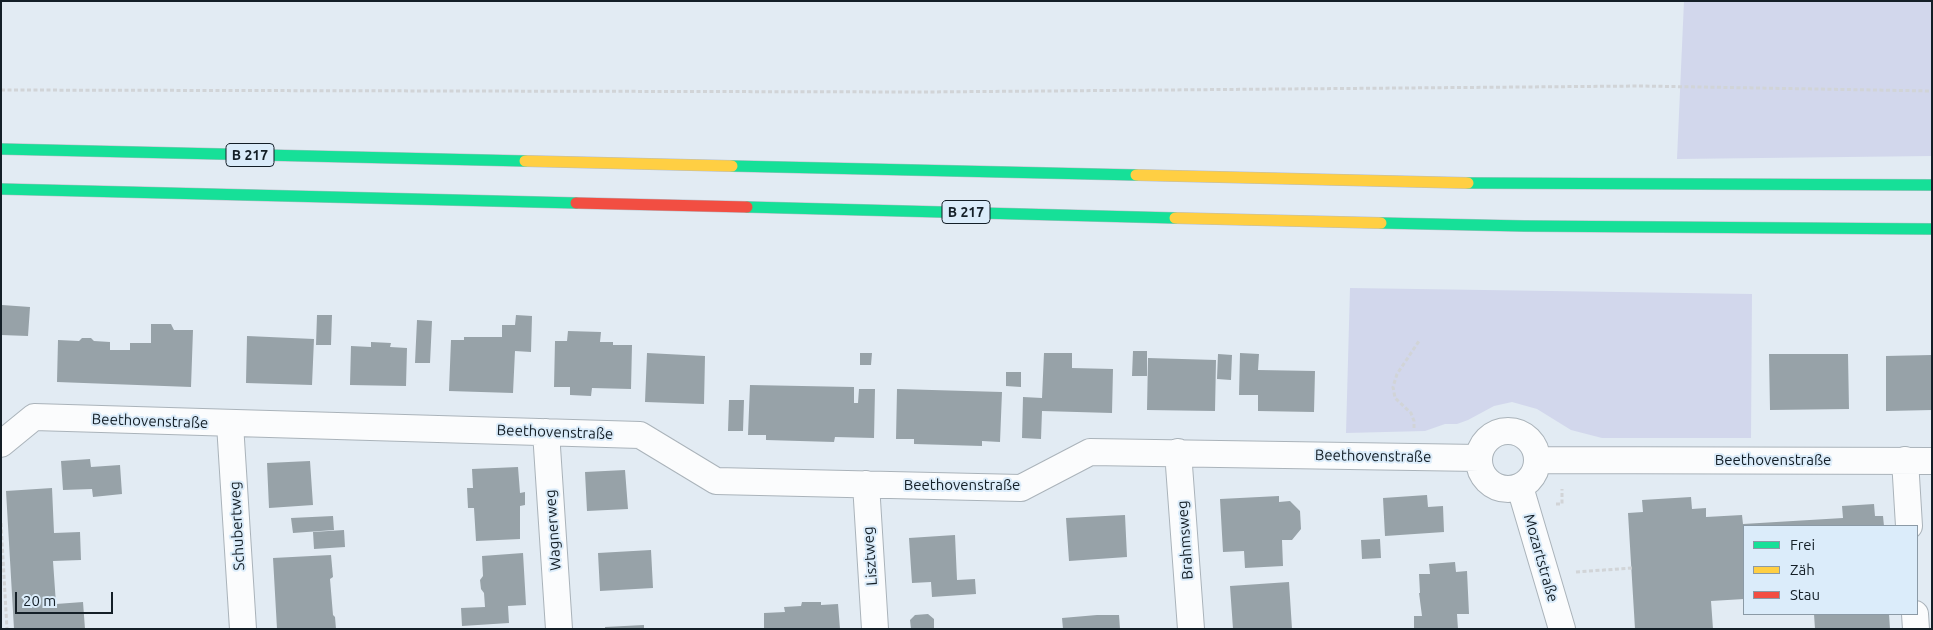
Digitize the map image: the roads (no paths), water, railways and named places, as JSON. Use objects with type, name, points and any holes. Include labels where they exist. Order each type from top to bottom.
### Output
[{"type":"highway","name":"B 217","points":[[1,149],[1514,184],[1932,185]]},
{"type":"highway","name":"B 217","points":[[1,189],[1524,226],[1932,229]]},
{"type":"street","name":"Beethovenstraße","points":[[1,444],[34,417],[640,435],[716,481],[1021,488],[1090,452],[1479,458]]},
{"type":"street","name":"Schubertweg","points":[[230,424],[243,629]]},
{"type":"street","name":"Wagnerweg","points":[[546,432],[560,629]]},
{"type":"street","points":[[1504,432],[1514,432],[1530,442],[1537,460],[1535,471],[1529,480],[1520,487],[1510,489],[1500,488],[1484,477],[1480,468],[1479,458],[1482,449],[1495,435],[1504,432]]},
{"type":"street","name":"Brahmsweg","points":[[1178,452],[1191,629]]},
{"type":"street","name":"Beethovenstraße","points":[[1537,460],[1932,461]]},
{"type":"street","points":[[1905,460],[1909,525]]},
{"type":"street","name":"Lisztweg","points":[[866,484],[875,629]]},
{"type":"street","name":"Mozartstraße","points":[[1520,487],[1562,629]]},
{"type":"street","points":[[1915,615],[1916,629]]}]
